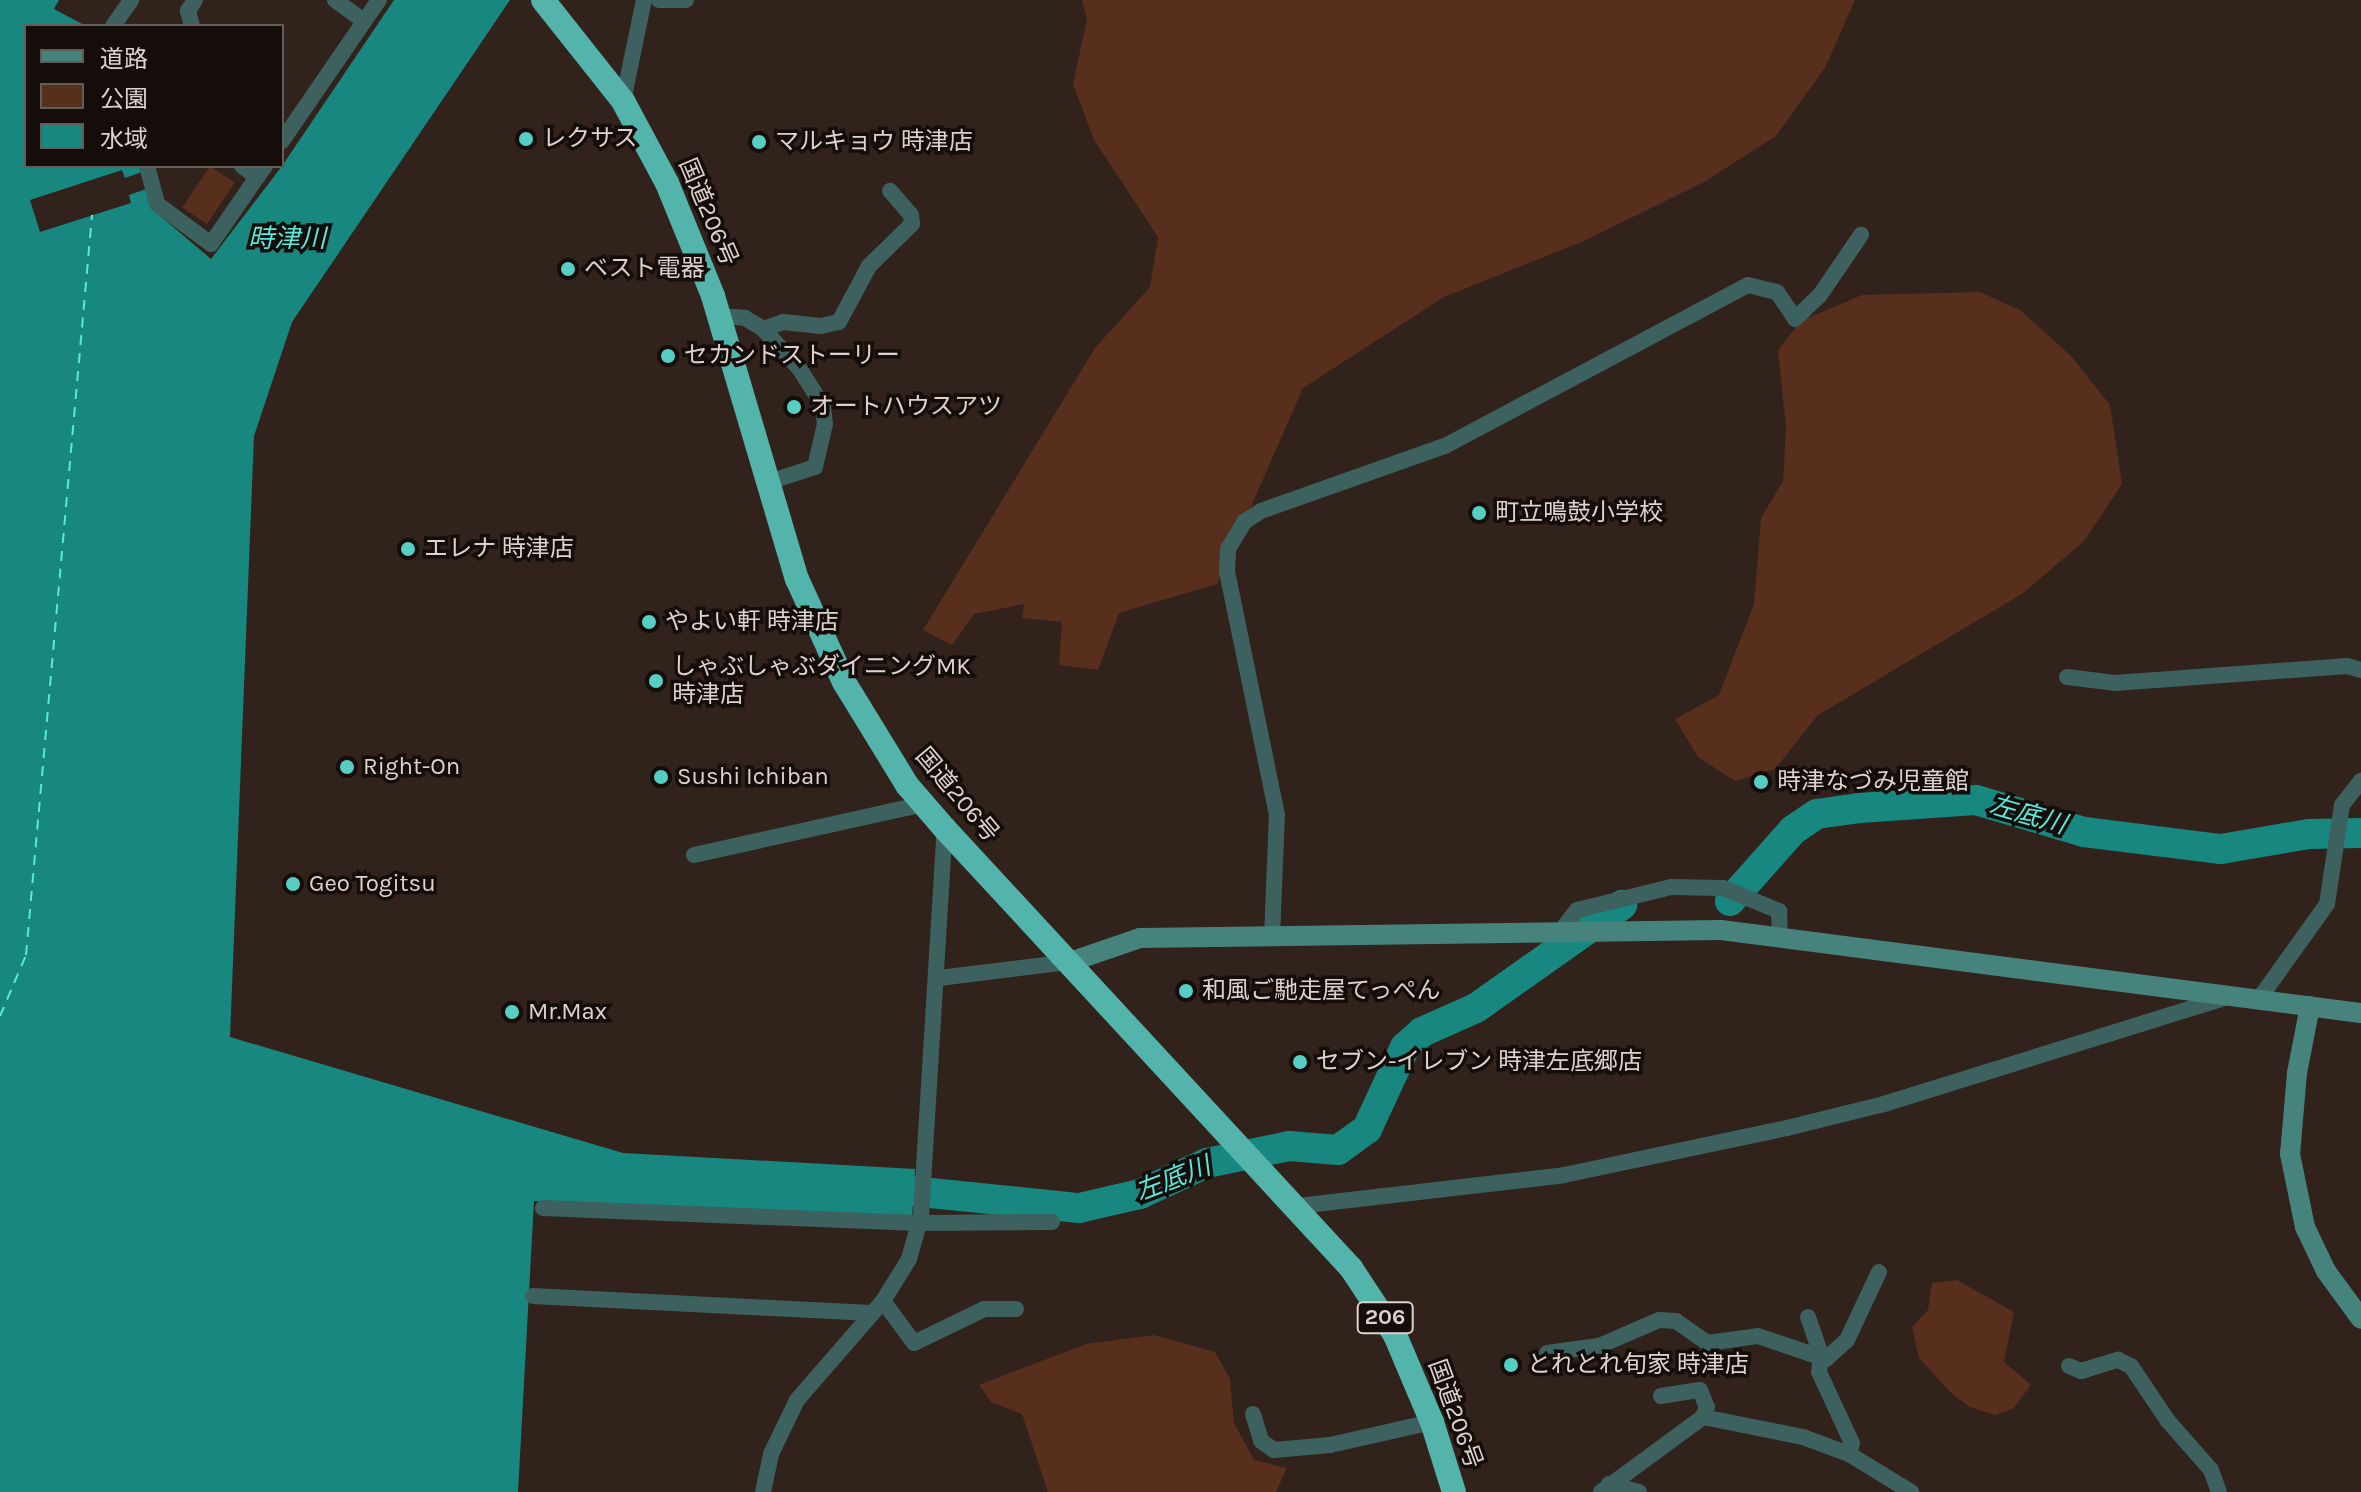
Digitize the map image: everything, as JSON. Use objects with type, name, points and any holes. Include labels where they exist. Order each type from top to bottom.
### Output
[{"type":"highway","name":"国道206号","points":[[543,0],[623,101],[667,183],[719,316],[766,483],[797,579],[838,670],[907,785],[1267,1171],[1374,1299],[1432,1422],[1454,1492]]},
{"type":"street","points":[[114,24],[131,0]]},
{"type":"street","points":[[191,24],[188,11],[195,0]]},
{"type":"street","points":[[335,0],[364,21]]},
{"type":"street","points":[[284,138],[379,0]]},
{"type":"street","points":[[623,101],[644,0]]},
{"type":"street","points":[[659,0],[686,0]]},
{"type":"street","points":[[148,168],[157,204],[211,244],[261,172]]},
{"type":"street","points":[[763,329],[783,322],[821,326],[839,322],[869,266],[912,224],[911,215],[890,191]]},
{"type":"street","points":[[1272,937],[1277,815],[1227,571],[1228,549],[1244,522],[1261,511],[1445,446],[1748,285],[1777,292],[1795,319],[1820,295],[1861,235]]},
{"type":"street","points":[[719,316],[745,318],[763,329],[820,398],[825,424],[815,467],[766,483]]},
{"type":"street","points":[[2067,677],[2115,683],[2347,666],[2361,670]]},
{"type":"street","points":[[2259,999],[2327,904],[2342,805],[2361,781]]},
{"type":"street","points":[[694,855],[924,804]]},
{"type":"street","points":[[763,1492],[771,1454],[797,1400],[883,1301],[909,1259],[920,1220],[939,978],[945,829]]},
{"type":"street","points":[[1550,933],[1577,910],[1671,887],[1723,888],[1752,903],[1779,911],[1780,936]]},
{"type":"street","points":[[939,978],[1070,962],[1140,938],[1628,931],[1780,936],[2361,1013]]},
{"type":"street","points":[[1298,1206],[1564,1175],[1787,1128],[1884,1104],[2233,995]]},
{"type":"street","points":[[2310,1006],[2297,1073],[2290,1154],[2305,1227],[2326,1271],[2361,1319]]},
{"type":"street","points":[[543,1208],[1052,1222]]},
{"type":"street","points":[[1820,1359],[1847,1340],[1879,1272]]},
{"type":"street","points":[[533,1296],[871,1313]]},
{"type":"street","points":[[883,1301],[914,1343],[984,1309],[1016,1309]]},
{"type":"street","points":[[1808,1317],[1820,1359],[1819,1372],[1852,1443],[1849,1454]]},
{"type":"street","points":[[1547,1353],[1599,1346],[1639,1325],[1659,1320],[1676,1321],[1707,1343],[1758,1336],[1820,1359]]},
{"type":"street","points":[[2069,1366],[2081,1371],[2118,1360],[2131,1366],[2168,1421],[2211,1470],[2219,1492]]},
{"type":"street","points":[[1605,1488],[1703,1417],[1707,1407],[1700,1390],[1661,1396]]},
{"type":"street","points":[[1253,1414],[1261,1441],[1274,1450],[1330,1445],[1432,1422]]},
{"type":"street","points":[[1703,1417],[1803,1437],[1849,1454],[1911,1492]]},
{"type":"street","points":[[1605,1488],[1639,1492]]},
{"type":"green space","points":[[1082,0],[1855,0],[1825,68],[1776,136],[1704,182],[1584,241],[1444,297],[1303,388],[1217,584],[1119,613],[1098,670],[1059,665],[1062,622],[1022,618],[1024,604],[974,614],[952,645],[923,630],[1095,348],[1150,287],[1158,237],[1094,140],[1073,84],[1087,19]]},
{"type":"green space","points":[[209,168],[213,168],[235,183],[207,224],[182,207]]},
{"type":"green space","points":[[1980,292],[2020,310],[2071,356],[2110,405],[2122,484],[2085,540],[2022,594],[1818,715],[1775,769],[1735,781],[1698,757],[1675,719],[1719,695],[1754,604],[1761,518],[1783,481],[1786,428],[1778,350],[1801,321],[1862,295]]},
{"type":"green space","points":[[1957,1280],[2014,1312],[2004,1362],[2031,1385],[2014,1408],[1995,1415],[1970,1407],[1952,1394],[1919,1358],[1912,1327],[1928,1310],[1932,1283]]},
{"type":"green space","points":[[1154,1335],[1215,1352],[1230,1379],[1234,1423],[1254,1460],[1287,1468],[1276,1492],[1048,1492],[1022,1414],[991,1402],[979,1385],[1086,1344]]},
{"type":"water","name":"時津川","points":[[0,0],[59,0],[54,9],[82,24],[24,24],[24,168],[140,168],[152,209],[211,259],[280,168],[284,168],[284,163],[394,0],[510,0],[292,322],[254,436],[230,1037],[623,1153],[915,1169],[912,1219],[534,1201],[518,1492],[0,1492]]},
{"type":"pier","points":[[122,170],[125,178],[145,171],[149,188],[129,195],[131,203],[40,232],[30,200]]},
{"type":"waterway","name":"左底川","points":[[1730,901],[1793,830],[1817,814],[1859,808],[1976,800],[2084,832],[2221,849],[2309,834],[2361,833]]},
{"type":"waterway","name":"左底川","points":[[891,1189],[1079,1208],[1140,1194],[1207,1163],[1289,1146],[1338,1150],[1367,1129],[1405,1047],[1422,1032],[1476,1008],[1622,905]]},
{"type":"ferry route","points":[[0,1016],[26,955],[92,215]]},
{"type":"place","name":"レクサス","points":[[526,139]]},
{"type":"place","name":"マルキョウ 時津店","points":[[759,142]]},
{"type":"place","name":"ベスト電器","points":[[568,269]]},
{"type":"place","name":"セカンドストーリー","points":[[668,356]]},
{"type":"place","name":"オートハウスアツ","points":[[794,407]]},
{"type":"place","name":"町立鳴鼓小学校","points":[[1479,513]]},
{"type":"place","name":"エレナ 時津店","points":[[408,549]]},
{"type":"place","name":"やよい軒 時津店","points":[[649,622]]},
{"type":"place","name":"しゃぶしゃぶダイニングMK 時津店","points":[[656,681]]},
{"type":"place","name":"Right-On","points":[[347,767]]},
{"type":"place","name":"Sushi Ichiban","points":[[661,777]]},
{"type":"place","name":"時津なづみ児童館","points":[[1761,782]]},
{"type":"place","name":"Geo Togitsu","points":[[293,884]]},
{"type":"place","name":"和風ご馳走屋てっぺん","points":[[1186,991]]},
{"type":"place","name":"Mr.Max","points":[[512,1012]]},
{"type":"place","name":"セブン-イレブン 時津左底郷店","points":[[1300,1062]]},
{"type":"place","name":"とれとれ旬家 時津店","points":[[1511,1365]]}]
